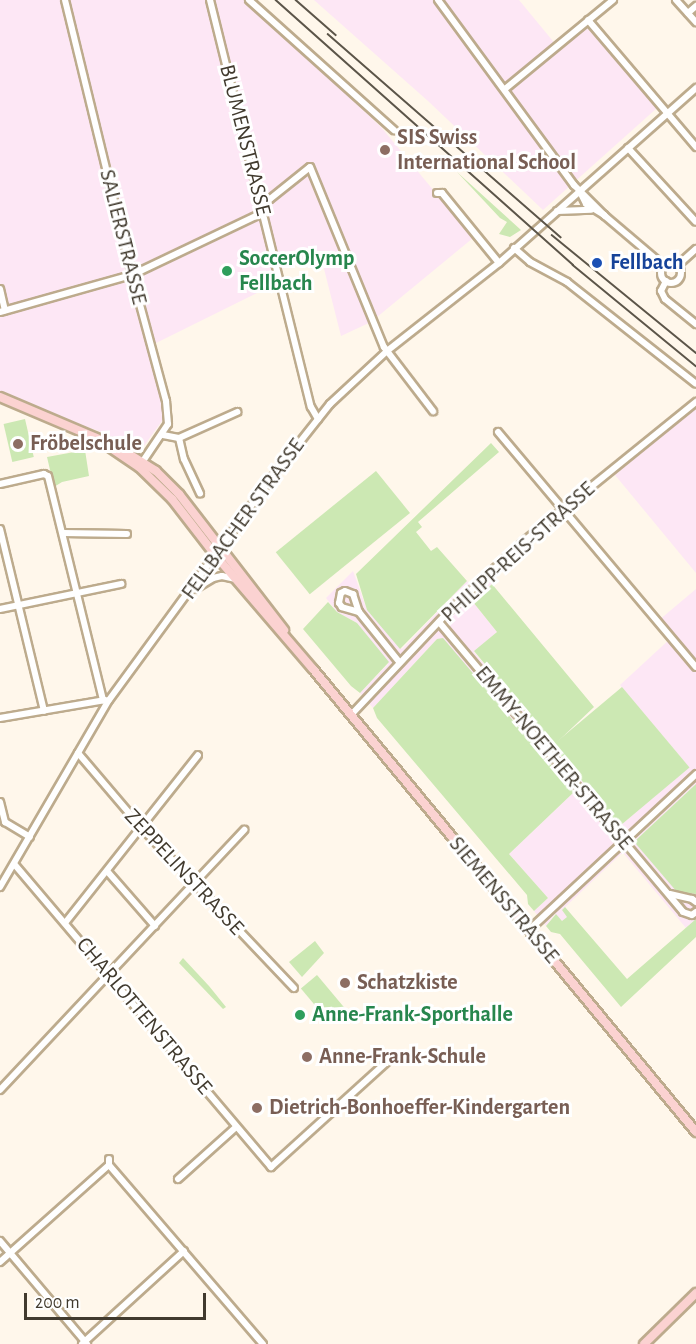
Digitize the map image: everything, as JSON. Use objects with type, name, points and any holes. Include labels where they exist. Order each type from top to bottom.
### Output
[{"type":"main road","points":[[0,397],[96,438],[141,464]]},
{"type":"main road","name":"SIEMENSSTRASSE","points":[[141,464],[179,494],[313,669]]},
{"type":"main road","name":"SIEMENSSTRASSE","points":[[141,464],[172,499],[235,580],[313,669],[696,1132]]},
{"type":"main road","points":[[644,1344],[696,1293]]},
{"type":"street","name":"SALIERSTRASSE","points":[[65,0],[132,275],[166,401],[168,424],[163,435],[141,464]]},
{"type":"street","name":"BLUMENSTRASSE","points":[[210,0],[311,407],[318,418]]},
{"type":"street","points":[[249,0],[394,130]]},
{"type":"street","points":[[438,0],[580,191],[605,216],[664,266]]},
{"type":"street","points":[[505,89],[613,0]]},
{"type":"street","points":[[676,0],[696,22]]},
{"type":"street","points":[[688,13],[696,6]]},
{"type":"street","points":[[588,20],[696,147]]},
{"type":"street","name":"FELLBACHER STRASSE","points":[[0,887],[15,865],[106,700],[189,593],[258,496],[318,418],[351,383],[387,351],[499,262],[696,88]]},
{"type":"street","points":[[628,148],[696,222]]},
{"type":"street","points":[[260,202],[270,199],[310,167],[387,351],[433,411]]},
{"type":"street","points":[[580,191],[583,200],[593,210],[605,216]]},
{"type":"street","points":[[437,193],[442,193],[499,262]]},
{"type":"street","points":[[556,212],[593,210]]},
{"type":"street","points":[[0,289],[3,311],[132,275],[262,213]]},
{"type":"street","points":[[514,248],[530,262],[567,282],[696,384]]},
{"type":"street","points":[[678,265],[696,249]]},
{"type":"street","points":[[664,266],[671,263],[678,265]]},
{"type":"street","points":[[664,266],[662,275],[666,281],[674,282],[680,279],[681,272],[678,265]]},
{"type":"street","points":[[666,281],[661,291],[665,299],[696,324]]},
{"type":"street","name":"PHILIPP-REIS-STRASSE","points":[[351,715],[439,622],[523,542],[696,402]]},
{"type":"street","points":[[163,435],[179,438],[237,412]]},
{"type":"street","points":[[498,432],[696,667]]},
{"type":"street","points":[[179,438],[184,459],[200,494]]},
{"type":"street","points":[[0,484],[44,474],[48,476],[106,700],[0,718]]},
{"type":"street","points":[[0,529],[44,711]]},
{"type":"street","points":[[63,532],[127,534]]},
{"type":"street","points":[[189,593],[213,578],[222,576],[235,580]]},
{"type":"street","points":[[0,609],[121,584]]},
{"type":"street","points":[[359,612],[400,663]]},
{"type":"street","name":"EMMY-NOETHER-STRASSE","points":[[439,622],[683,912],[689,915],[696,912]]},
{"type":"street","name":"ZEPPELINSTRASSE","points":[[78,753],[141,827],[294,988]]},
{"type":"street","points":[[65,923],[198,755]]},
{"type":"street","points":[[529,930],[696,774]]},
{"type":"street","points":[[0,802],[5,822],[30,837]]},
{"type":"street","points":[[0,1090],[244,830]]},
{"type":"street","name":"CHARLOTTENSTRASSE","points":[[15,865],[110,974],[271,1167],[390,1059]]},
{"type":"street","points":[[107,871],[155,926]]},
{"type":"street","points":[[669,894],[696,902]]},
{"type":"street","points":[[178,1179],[236,1127]]},
{"type":"street","points":[[0,1262],[109,1162],[262,1344]]},
{"type":"street","points":[[0,1241],[85,1343],[184,1251]]},
{"type":"shaded area","points":[[0,0],[245,0],[381,127],[473,238],[371,322],[341,336],[321,257],[274,271],[277,283],[150,346],[163,402],[162,421],[141,450],[96,430],[28,408],[0,394]]},
{"type":"shaded area","points":[[314,0],[519,0],[557,46],[583,23],[657,108],[543,210],[428,101]]},
{"type":"shaded area","points":[[696,406],[696,573],[615,475]]},
{"type":"shaded area","points":[[353,571],[367,610],[402,649],[467,581],[471,585],[485,572],[494,582],[473,602],[497,632],[474,652],[620,826],[689,767],[620,685],[671,638],[658,621],[696,589],[696,784],[636,840],[696,894],[696,919],[686,928],[624,854],[621,854],[562,910],[568,917],[562,921],[555,914],[546,926],[534,911],[548,898],[509,854],[574,792],[437,639],[373,708],[360,693],[388,664],[357,623],[337,612],[326,598]]},
{"type":"green space","points":[[457,172],[521,230],[510,237],[499,234],[507,222],[500,218]]},
{"type":"green space","points":[[25,419],[34,457],[12,462],[4,424]]},
{"type":"green space","points":[[491,443],[499,452],[418,522],[422,527],[416,532],[431,551],[437,547],[467,581],[400,649],[367,610],[356,574]]},
{"type":"green space","points":[[85,450],[89,476],[62,482],[54,487],[47,457]]},
{"type":"green space","points":[[376,471],[410,513],[310,594],[276,552]]},
{"type":"green space","points":[[492,584],[594,707],[553,746],[474,651],[497,632],[473,602]]},
{"type":"green space","points":[[328,602],[337,612],[357,623],[389,662],[360,693],[351,686],[303,629]]},
{"type":"green space","points":[[443,638],[574,792],[509,854],[548,898],[534,911],[528,904],[527,895],[377,718],[373,708],[437,639]]},
{"type":"green space","points":[[622,687],[689,767],[620,826],[552,745]]},
{"type":"green space","points":[[696,784],[696,894],[677,892],[636,844],[636,840]]},
{"type":"green space","points":[[565,907],[627,979],[696,919],[696,937],[621,1007],[560,934],[551,932],[546,926],[556,914],[562,921],[567,917],[562,910]]},
{"type":"green space","points":[[315,941],[324,953],[302,977],[289,962]]},
{"type":"green space","points":[[183,958],[226,1007],[223,1009],[179,963]]},
{"type":"green space","points":[[317,975],[345,1008],[329,1021],[301,988]]},
{"type":"railway","points":[[276,0],[573,265],[696,366]]},
{"type":"railway","points":[[296,0],[336,35]]},
{"type":"railway","points":[[328,34],[561,237]]},
{"type":"railway","points":[[552,235],[696,353]]},
{"type":"place","name":"SIS Swiss International School","points":[[385,150]]},
{"type":"place","name":"Fellbach","points":[[597,263]]},
{"type":"place","name":"SoccerOlymp Fellbach","points":[[227,271]]},
{"type":"place","name":"Fröbelschule","points":[[18,444]]},
{"type":"place","name":"Schatzkiste","points":[[345,983]]},
{"type":"place","name":"Anne-Frank-Sporthalle","points":[[300,1015]]},
{"type":"place","name":"Anne-Frank-Schule","points":[[307,1057]]},
{"type":"place","name":"Dietrich-Bonhoeffer-Kindergarten","points":[[257,1108]]}]
